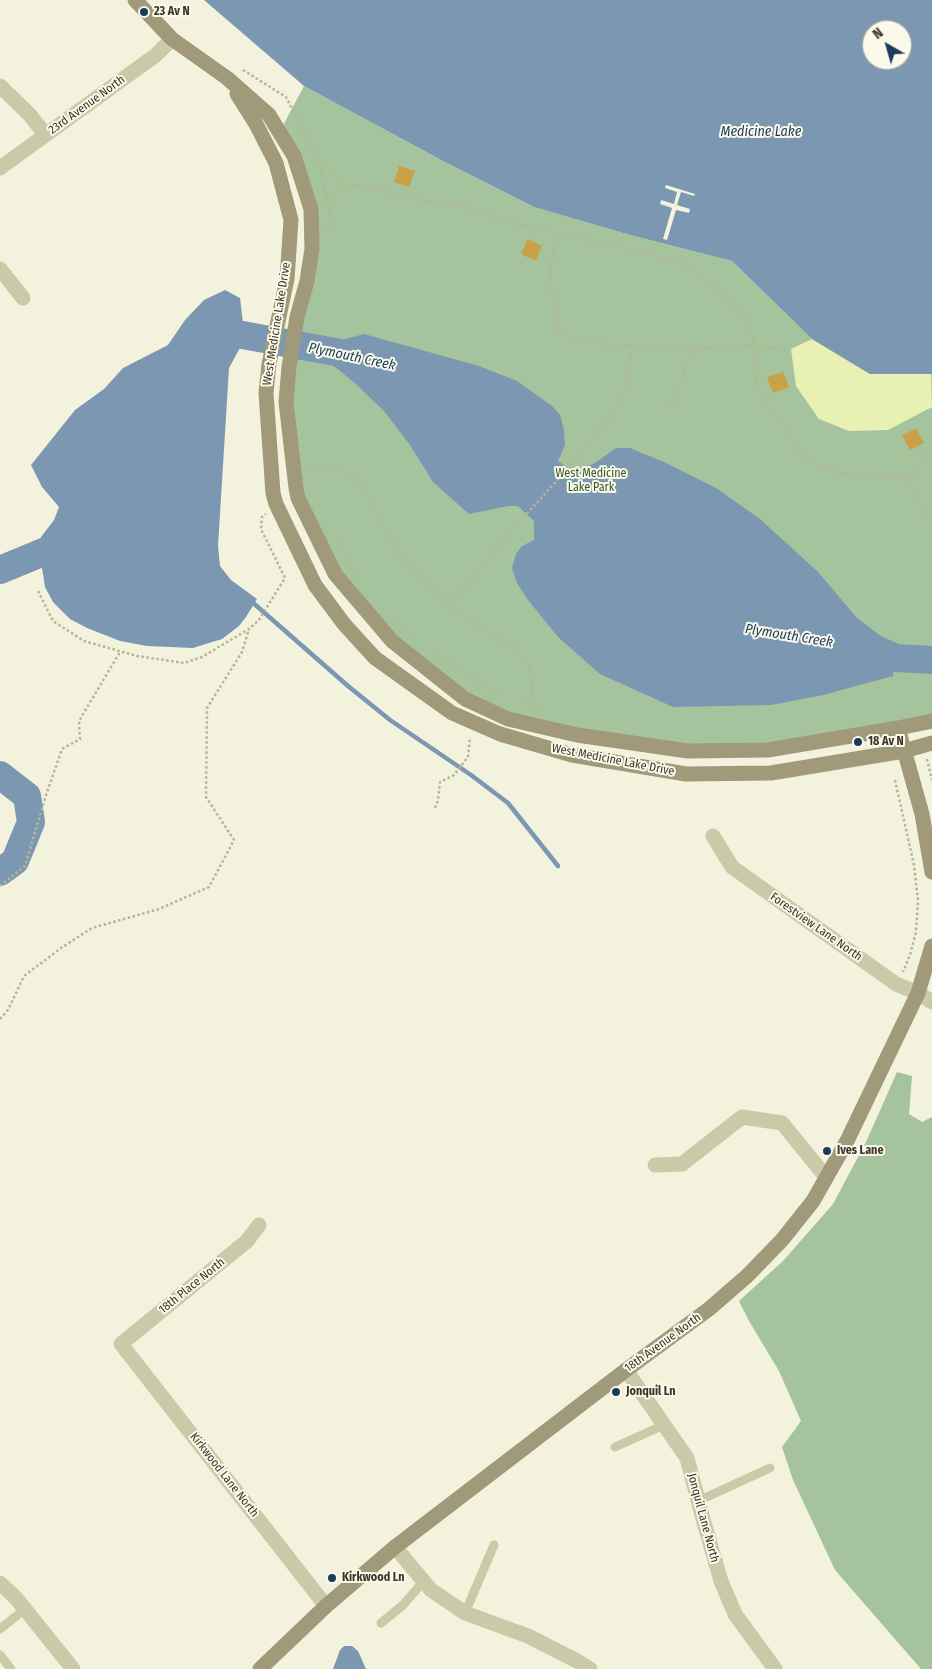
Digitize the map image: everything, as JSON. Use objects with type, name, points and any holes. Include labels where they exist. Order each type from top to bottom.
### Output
[{"type":"street","name":"West Medicine Lake Drive","points":[[135,0],[172,39],[226,78],[269,115],[294,156],[311,209],[312,249],[308,281],[297,317],[288,367],[286,402],[298,498],[335,574],[392,641],[465,699],[508,719],[576,735],[688,751],[768,750],[932,721]]},
{"type":"street","name":"23rd Avenue North","points":[[0,168],[156,55],[172,39]]},
{"type":"street","name":"West Medicine Lake Drive","points":[[226,78],[256,124],[276,163],[291,220],[286,279],[269,364],[266,393],[273,492],[276,504],[315,585],[344,624],[374,658],[452,713],[500,734],[572,755],[686,774],[771,773],[904,751],[932,743]]},
{"type":"street","points":[[0,86],[30,114],[45,134]]},
{"type":"street","points":[[0,269],[23,298]]},
{"type":"street","points":[[898,728],[904,751],[927,813],[932,872]]},
{"type":"street","name":"Forestview Lane North","points":[[713,836],[732,867],[896,984],[932,1002]]},
{"type":"street","name":"18th Avenue North","points":[[260,1669],[326,1606],[396,1547],[626,1370],[709,1309],[747,1276],[782,1240],[808,1208],[860,1116],[918,994],[932,946]]},
{"type":"street","points":[[655,1166],[682,1164],[742,1117],[782,1123],[826,1177]]},
{"type":"street","name":"18th Place North","points":[[121,1344],[248,1241],[259,1224]]},
{"type":"street","name":"Kirkwood Lane North","points":[[121,1344],[326,1606]]},
{"type":"street","name":"Jonquil Lane North","points":[[626,1370],[687,1458],[721,1581],[735,1614],[775,1669]]},
{"type":"street","points":[[396,1547],[431,1590],[464,1613],[528,1636],[590,1669]]},
{"type":"street","points":[[0,1583],[16,1598],[73,1669]]},
{"type":"lane","points":[[615,1447],[664,1425]]},
{"type":"lane","points":[[698,1502],[770,1468]]},
{"type":"lane","points":[[464,1613],[494,1545]]},
{"type":"lane","points":[[382,1623],[403,1605],[423,1582]]},
{"type":"lane","points":[[0,1629],[25,1609]]},
{"type":"lane","points":[[0,1655],[11,1669]]},
{"type":"path","points":[[326,235],[329,223],[328,202],[317,157],[345,184],[378,189],[419,200],[463,206],[516,224],[689,265],[721,293],[745,318],[755,346],[755,380],[764,403],[784,424],[799,450],[815,465],[843,474],[883,475],[908,481],[932,526]]},
{"type":"path","points":[[328,202],[345,184]]},
{"type":"path","points":[[555,233],[550,288],[557,301],[559,315],[556,329],[592,343],[693,348],[755,346],[785,349]]},
{"type":"path","points":[[449,605],[608,418],[624,393],[633,346]]},
{"type":"path","points":[[671,408],[693,348]]},
{"type":"path","points":[[908,481],[932,447]]},
{"type":"path","points":[[305,468],[321,466],[337,468],[351,476],[370,500],[400,556],[449,605],[491,635],[515,648],[527,662],[532,678],[533,689],[530,705]]},
{"type":"path","points":[[38,591],[53,621],[84,641],[137,656],[184,663],[202,657],[249,629],[260,620],[285,578],[261,528],[262,517],[276,504]]},
{"type":"path","points":[[335,537],[357,576]]},
{"type":"path","points":[[394,619],[416,640]]},
{"type":"path","points":[[0,1019],[8,1010],[24,976],[61,948],[92,928],[159,909],[209,887],[234,840],[206,797],[207,708],[242,652],[249,629]]},
{"type":"path","points":[[430,650],[463,673],[502,695]]},
{"type":"path","points":[[0,886],[25,866],[62,749],[80,738],[79,721],[120,651]]},
{"type":"path","points":[[520,701],[552,714]]},
{"type":"path","points":[[435,808],[440,782],[456,773],[468,757],[473,722]]},
{"type":"path","points":[[924,757],[928,761],[932,780]]},
{"type":"path","points":[[894,776],[914,865],[918,901],[916,932],[910,955],[906,968],[896,984]]},
{"type":"green space","name":"West Medicine Lake Park","points":[[304,86],[443,161],[534,207],[630,235],[732,261],[812,339],[932,374],[932,721],[848,736],[688,751],[508,719],[392,641],[335,574],[298,498],[286,402],[311,209],[280,131]]},
{"type":"green space","points":[[897,1072],[912,1076],[909,1114],[922,1122],[932,1117],[932,1669],[921,1669],[835,1570],[793,1480],[782,1447],[801,1421],[779,1371],[739,1301],[783,1261],[833,1204],[866,1142]]},
{"type":"sand","points":[[812,339],[870,374],[931,374],[932,407],[888,430],[849,431],[819,419],[796,386],[791,349]]},
{"type":"water","name":"Medicine Lake","points":[[204,0],[932,0],[932,374],[870,374],[812,339],[732,261],[630,235],[534,207],[443,161],[304,86]]},
{"type":"water","points":[[225,290],[240,298],[243,323],[241,346],[229,368],[218,546],[220,566],[231,580],[257,599],[239,626],[222,639],[193,648],[147,646],[120,641],[70,619],[53,602],[45,587],[41,537],[54,520],[59,507],[42,487],[31,465],[75,410],[104,389],[123,368],[168,345],[185,320],[204,300]]},
{"type":"water","points":[[364,334],[479,366],[517,381],[552,406],[560,415],[565,445],[558,461],[573,472],[595,463],[616,448],[630,448],[664,462],[716,488],[760,519],[818,572],[857,618],[894,646],[893,676],[823,695],[771,705],[673,707],[600,674],[558,637],[528,600],[517,583],[512,568],[516,554],[522,546],[534,540],[534,521],[518,506],[508,506],[469,514],[433,482],[410,445],[384,411],[356,384],[329,362],[331,343]]},
{"type":"water","points":[[344,1646],[352,1646],[358,1651],[366,1669],[333,1669],[340,1650]]},
{"type":"pier","points":[[666,185],[695,194],[694,196],[681,192],[677,205],[690,209],[689,213],[676,210],[667,240],[663,239],[672,208],[660,204],[661,200],[674,204],[677,192],[665,188]]},
{"type":"building","points":[[399,166],[415,171],[409,187],[394,182]]},
{"type":"building","points":[[528,239],[542,246],[536,261],[521,254]]},
{"type":"building","points":[[783,372],[789,387],[773,393],[767,377]]},
{"type":"building","points":[[916,428],[924,443],[910,450],[902,436]]},
{"type":"waterway","name":"Plymouth Creek","points":[[210,338],[215,330],[368,358]]},
{"type":"waterway","name":"Plymouth Creek","points":[[0,570],[75,539]]},
{"type":"waterway","points":[[251,601],[390,720],[471,775],[508,803],[558,866]]},
{"type":"waterway","name":"Plymouth Creek","points":[[859,646],[870,647],[896,658],[932,660]]},
{"type":"waterway","name":"Plymouth Creek","points":[[0,775],[27,796],[31,822],[15,861],[0,872]]},
{"type":"place","name":"23 Av N","points":[[144,12]]},
{"type":"place","name":"18 Av N","points":[[858,742]]},
{"type":"place","name":"Ives Lane","points":[[827,1151]]},
{"type":"place","name":"Jonquil Ln","points":[[616,1392]]},
{"type":"place","name":"Kirkwood Ln","points":[[332,1578]]}]
